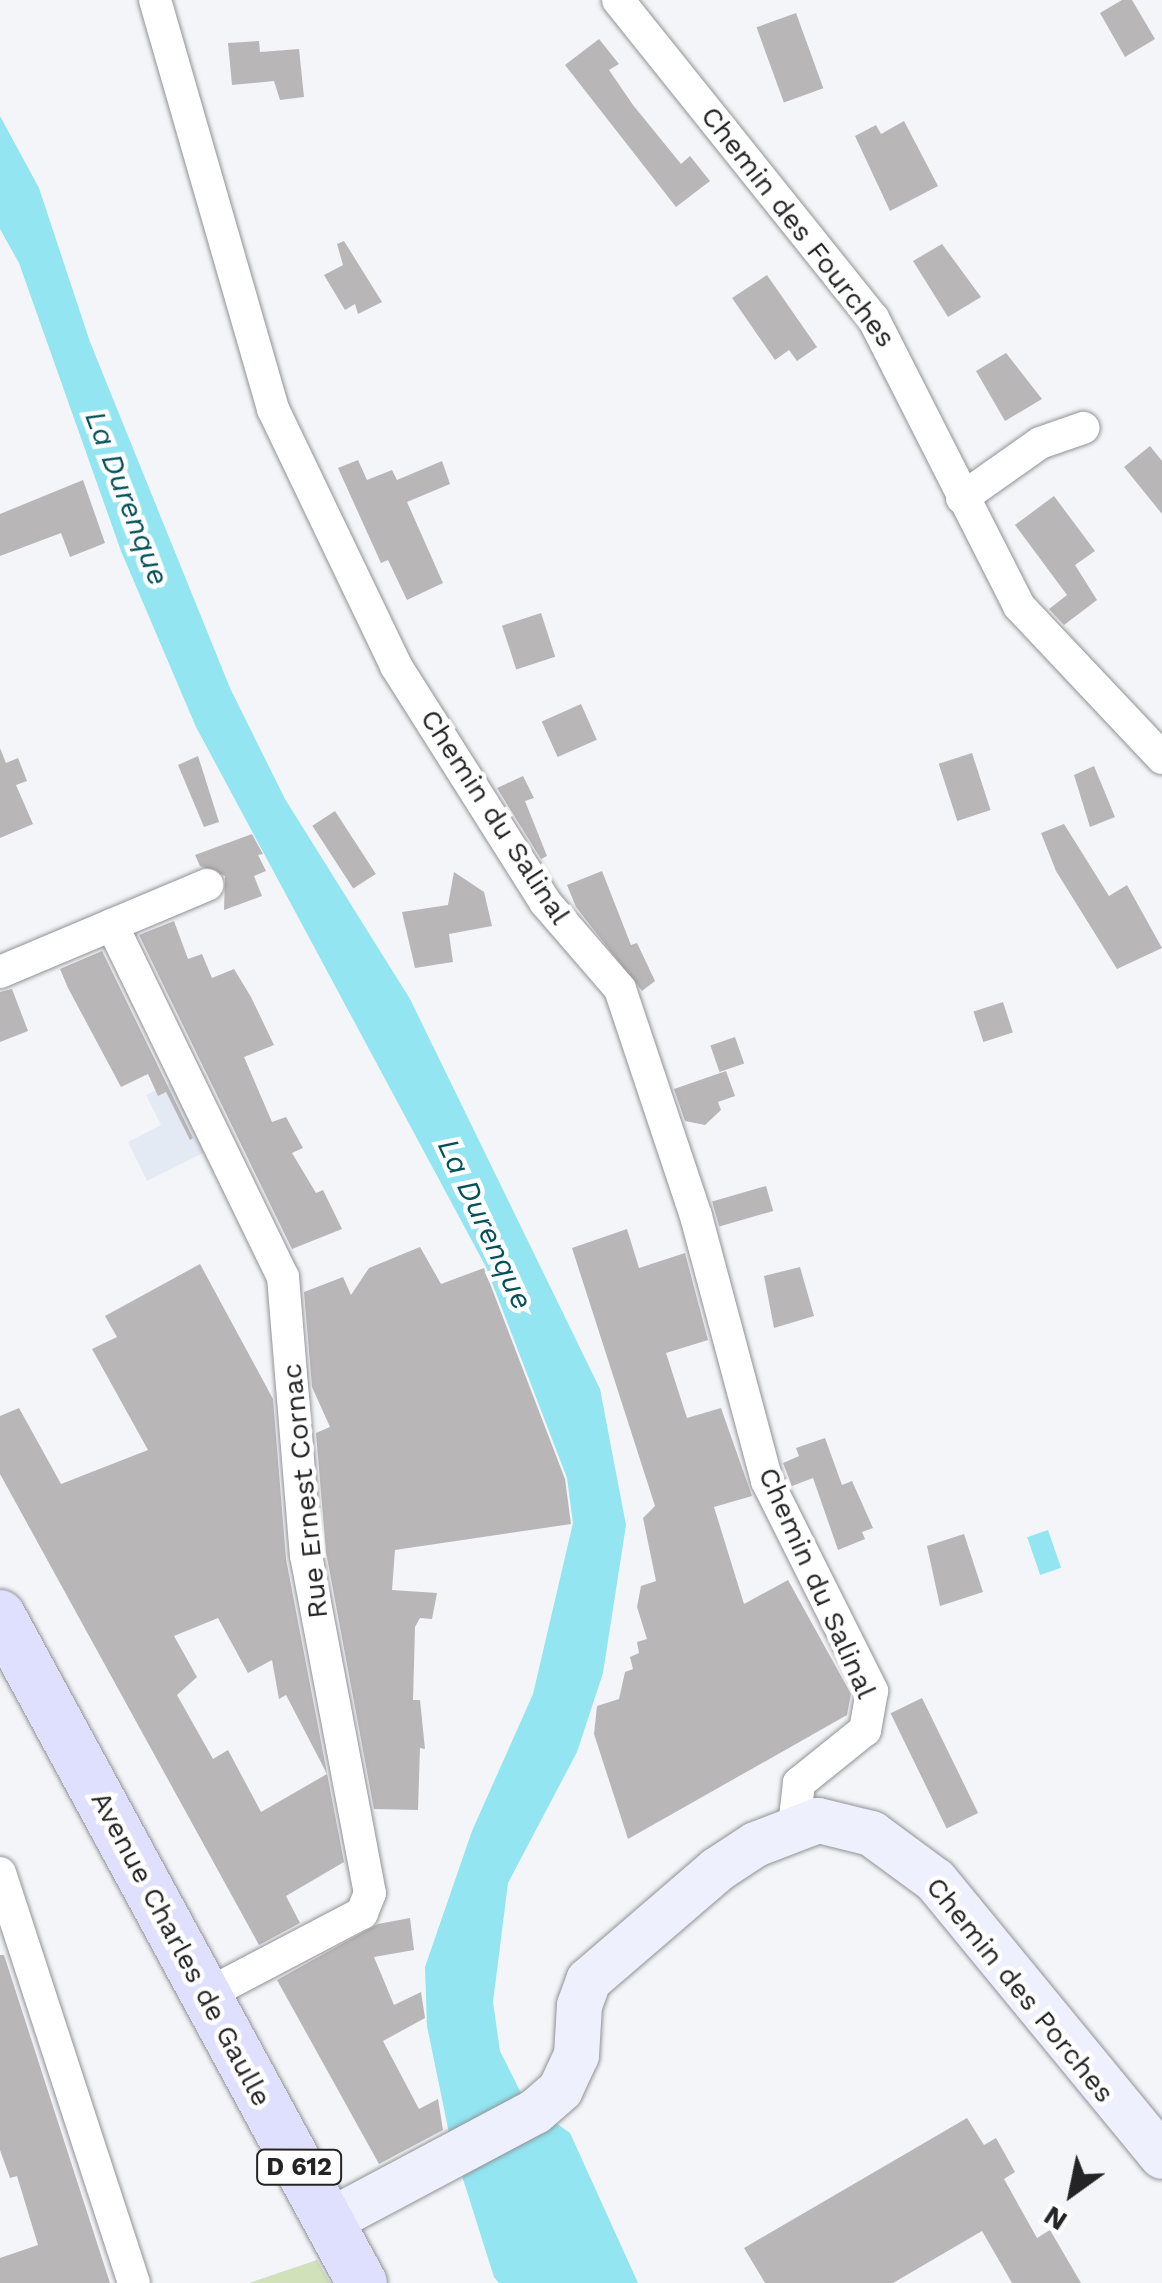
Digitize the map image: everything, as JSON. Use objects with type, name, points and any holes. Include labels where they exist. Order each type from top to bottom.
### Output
[{"type":"main road","name":"Avenue Charles de Gaulle","points":[[6,1636],[362,2283]]},
{"type":"street","name":"Chemin du Salinal","points":[[155,0],[274,410],[396,666],[545,902],[620,989],[696,1216],[767,1481],[872,1690],[866,1730],[799,1783],[794,1826]]},
{"type":"street","name":"Chemin des Fourches","points":[[618,0],[873,318],[906,372],[962,498],[1031,623],[1162,758]]},
{"type":"street","points":[[962,498],[1040,443],[1083,428]]},
{"type":"street","points":[[1,969],[206,885]]},
{"type":"street","name":"Rue Ernest Cornac","points":[[112,924],[283,1277],[306,1554],[370,1893],[362,1913],[206,1995]]},
{"type":"street","name":"Chemin des Porches","points":[[328,2221],[535,2111],[560,2090],[576,2056],[579,2005],[588,1980],[685,1892],[794,1826],[844,1822],[895,1848],[952,1899],[1162,2156]]},
{"type":"street","points":[[0,1873],[134,2283]]},
{"type":"shaded area","points":[[171,1083],[205,1152],[147,1181],[128,1142],[161,1125],[146,1095]]},
{"type":"green space","points":[[317,2260],[330,2283],[249,2283]]},
{"type":"water","name":"La Durenque","points":[[0,116],[39,188],[90,342],[230,688],[285,799],[410,999],[600,1389],[626,1525],[603,1673],[577,1752],[508,1883],[493,2002],[500,2051],[525,2101],[570,2133],[638,2283],[499,2283],[494,2277],[450,2138],[427,2026],[425,1967],[472,1831],[533,1694],[573,1523],[567,1478],[486,1267],[196,727],[121,551],[19,263],[0,229]]},
{"type":"water","points":[[1048,1530],[1061,1568],[1040,1575],[1027,1537]]},
{"type":"building","points":[[1122,0],[1132,0],[1155,39],[1125,57],[1100,13]]},
{"type":"building","points":[[796,13],[823,88],[784,103],[757,27]]},
{"type":"building","points":[[599,39],[619,64],[609,70],[633,105],[681,164],[690,156],[710,181],[676,207],[565,65]]},
{"type":"building","points":[[259,41],[260,52],[299,49],[304,97],[280,100],[274,81],[232,85],[228,43]]},
{"type":"building","points":[[904,121],[938,186],[890,211],[855,136],[876,125],[881,134]]},
{"type":"building","points":[[344,241],[382,302],[358,314],[355,304],[345,310],[324,275],[343,265],[337,244]]},
{"type":"building","points":[[942,244],[981,297],[948,317],[913,261]]},
{"type":"building","points":[[767,275],[817,347],[797,361],[789,350],[775,360],[732,298]]},
{"type":"building","points":[[1006,353],[1042,399],[1005,421],[976,371]]},
{"type":"building","points":[[1150,446],[1162,461],[1162,514],[1124,467]]},
{"type":"building","points":[[358,460],[367,480],[392,470],[397,480],[442,461],[450,484],[407,502],[443,583],[407,600],[388,560],[381,563],[338,468]]},
{"type":"building","points":[[83,480],[105,543],[70,557],[61,533],[0,556],[0,514]]},
{"type":"building","points":[[1054,496],[1095,551],[1075,565],[1097,600],[1064,625],[1049,609],[1067,595],[1015,525]]},
{"type":"building","points":[[541,613],[555,657],[516,669],[502,626]]},
{"type":"building","points":[[581,704],[597,740],[558,757],[542,721]]},
{"type":"building","points":[[0,748],[6,763],[18,758],[27,781],[16,785],[33,824],[0,838]]},
{"type":"building","points":[[972,753],[991,810],[957,821],[939,764]]},
{"type":"building","points":[[198,756],[219,822],[204,827],[178,765]]},
{"type":"building","points":[[1094,766],[1115,817],[1090,827],[1074,775]]},
{"type":"building","points":[[523,776],[534,798],[525,801],[547,856],[541,859],[497,788]]},
{"type":"building","points":[[335,811],[376,874],[353,889],[312,826]]},
{"type":"building","points":[[1064,824],[1109,896],[1127,885],[1162,948],[1117,969],[1056,871],[1041,833]]},
{"type":"building","points":[[252,834],[263,854],[258,855],[266,871],[254,876],[262,896],[224,910],[225,876],[200,866],[195,855]]},
{"type":"building","points":[[602,871],[631,945],[637,943],[655,981],[642,991],[576,907],[567,885]]},
{"type":"building","points":[[454,872],[484,892],[492,926],[449,934],[453,962],[415,968],[402,912],[448,905]]},
{"type":"building","points":[[174,921],[188,959],[202,954],[212,978],[234,969],[251,997],[274,1045],[244,1057],[272,1122],[286,1117],[303,1148],[292,1153],[316,1193],[323,1190],[342,1229],[292,1249],[139,935]]},
{"type":"building","points":[[102,951],[193,1138],[190,1140],[166,1092],[158,1096],[148,1074],[121,1087],[68,988],[60,969]]},
{"type":"building","points":[[12,989],[28,1031],[0,1042],[0,992]]},
{"type":"building","points":[[1003,1002],[1013,1032],[983,1042],[974,1012]]},
{"type":"building","points":[[735,1037],[744,1063],[720,1072],[710,1045]]},
{"type":"building","points":[[726,1071],[735,1096],[718,1102],[721,1110],[705,1125],[685,1121],[674,1089]]},
{"type":"building","points":[[766,1186],[773,1211],[719,1226],[712,1201]]},
{"type":"building","points":[[627,1229],[639,1268],[685,1253],[708,1340],[666,1353],[687,1418],[721,1408],[752,1496],[714,1507],[744,1604],[788,1580],[851,1694],[847,1715],[628,1839],[594,1734],[597,1706],[619,1699],[625,1672],[633,1669],[630,1657],[639,1653],[637,1642],[647,1639],[637,1607],[641,1586],[656,1581],[643,1518],[655,1506],[572,1248]]},
{"type":"building","points":[[420,1247],[441,1284],[484,1268],[565,1479],[571,1524],[395,1550],[392,1590],[437,1593],[432,1619],[420,1618],[415,1627],[413,1700],[420,1700],[425,1749],[420,1748],[418,1810],[374,1809],[326,1552],[316,1433],[330,1427],[312,1387],[304,1292],[343,1277],[351,1295],[369,1268]]},
{"type":"building","points":[[200,1264],[273,1399],[286,1559],[344,1862],[286,1896],[300,1923],[259,1945],[0,1474],[0,1416],[19,1408],[61,1484],[148,1450],[92,1349],[117,1337],[105,1316]],"holes":[[[218,1618],[248,1673],[272,1660],[279,1699],[286,1695],[327,1774],[261,1812],[228,1750],[213,1759],[177,1695],[197,1677],[174,1636]]]},
{"type":"building","points":[[800,1267],[814,1316],[774,1328],[764,1276]]},
{"type":"building","points":[[825,1438],[842,1485],[852,1481],[873,1528],[862,1532],[865,1539],[838,1550],[813,1478],[792,1486],[783,1463],[799,1456],[796,1448]]},
{"type":"building","points":[[964,1534],[983,1592],[940,1606],[927,1546]]},
{"type":"building","points":[[922,1698],[978,1813],[947,1828],[891,1713]]},
{"type":"building","points":[[410,1918],[414,1950],[374,1957],[394,2005],[421,1992],[425,2018],[383,2041],[419,2109],[438,2099],[443,2130],[379,2164],[277,1980],[378,1924]]},
{"type":"building","points":[[0,1955],[4,1955],[110,2283],[0,2283],[0,2258],[38,2245],[17,2176],[10,2178],[0,2150]]},
{"type":"building","points":[[967,2118],[984,2145],[996,2138],[1015,2172],[1004,2179],[1037,2238],[1050,2230],[1081,2283],[1012,2283],[982,2231],[893,2283],[765,2283],[744,2248]]}]
